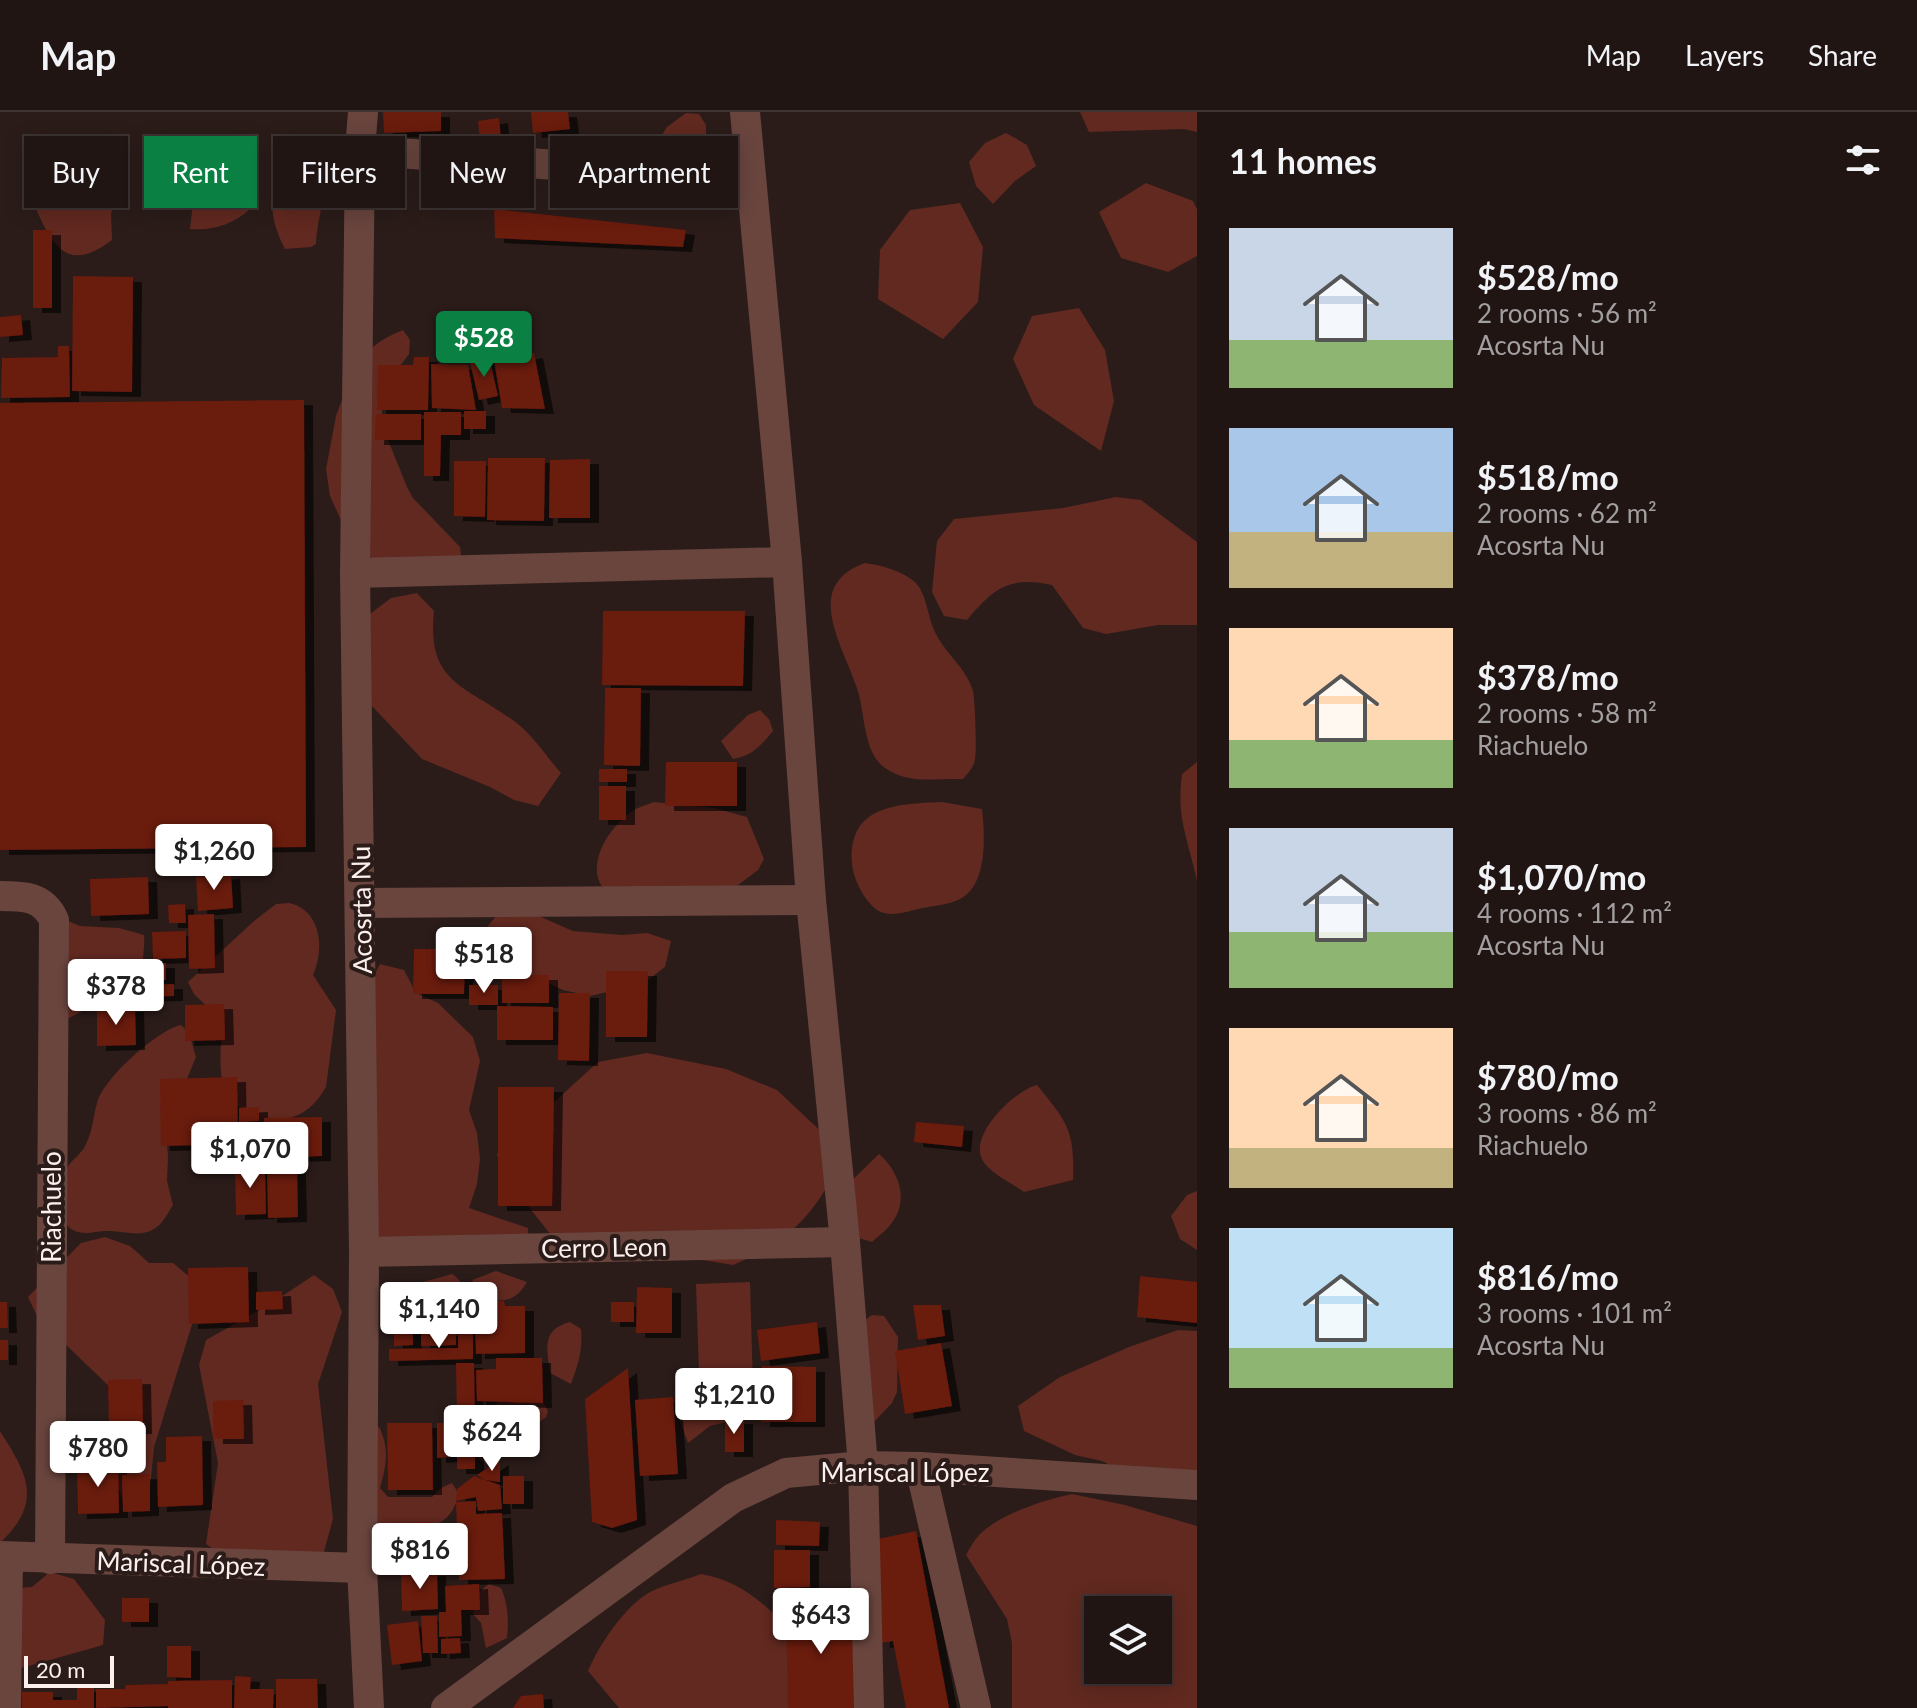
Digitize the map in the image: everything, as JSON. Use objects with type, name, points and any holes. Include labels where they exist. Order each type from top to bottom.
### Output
[{"type":"street","name":"Acosrta Nu","points":[[361,136],[362,112]]},
{"type":"street","points":[[745,112],[787,562],[811,900],[845,1242],[863,1466],[869,1708]]},
{"type":"street","points":[[405,153],[750,180]]},
{"type":"street","name":"Acosrta Nu","points":[[359,208],[355,573],[364,1252],[362,1568],[369,1708]]},
{"type":"street","points":[[355,573],[787,562]]},
{"type":"street","name":"Riachuelo","points":[[0,896],[23,896],[48,907],[54,920],[50,1559]]},
{"type":"street","points":[[361,903],[811,900]]},
{"type":"street","name":"Cerro Leon","points":[[364,1252],[845,1242]]},
{"type":"street","name":"Mariscal López","points":[[446,1708],[733,1498],[786,1473],[863,1466],[920,1467],[1197,1485]]},
{"type":"street","points":[[920,1467],[976,1708]]},
{"type":"street","points":[[4,1557],[6,1708]]},
{"type":"street","name":"Mariscal López","points":[[4,1557],[362,1568]]},
{"type":"shaded area","points":[[1080,112],[1197,112],[1197,132],[1184,129],[1089,132]]},
{"type":"shaded area","points":[[686,113],[699,114],[706,125],[706,136],[661,136],[667,127]]},
{"type":"shaded area","points":[[1006,133],[1027,145],[1036,166],[1015,181],[993,204],[976,186],[969,162],[985,143]]},
{"type":"shaded area","points":[[1146,183],[1193,201],[1197,209],[1197,256],[1168,272],[1121,258],[1099,212]]},
{"type":"shaded area","points":[[273,195],[273,208],[321,208],[316,244],[285,249],[272,208]]},
{"type":"shaded area","points":[[960,203],[983,247],[978,302],[943,339],[878,299],[880,250],[910,210]]},
{"type":"shaded area","points":[[36,208],[113,208],[112,240],[94,251],[79,255],[67,253],[49,235]]},
{"type":"shaded area","points":[[192,208],[250,208],[237,219],[222,225],[190,229]]},
{"type":"shaded area","points":[[1079,308],[1105,350],[1114,401],[1101,451],[1034,405],[1013,359],[1032,316]]},
{"type":"shaded area","points":[[403,330],[410,340],[409,354],[393,375],[382,399],[382,425],[413,498],[460,547],[462,564],[374,560],[355,543],[330,496],[326,469],[336,416],[354,368],[375,345]]},
{"type":"shaded area","points":[[1116,497],[1141,500],[1197,542],[1197,625],[1158,625],[1106,634],[1083,628],[1052,585],[1024,582],[994,592],[967,620],[944,616],[932,592],[937,541],[954,519],[1063,508]]},
{"type":"shaded area","points":[[865,563],[892,569],[916,583],[923,594],[936,634],[970,683],[976,754],[973,765],[963,779],[904,777],[885,768],[873,754],[859,695],[838,641],[831,604],[834,588],[845,574]]},
{"type":"shaded area","points":[[417,593],[434,611],[433,634],[442,667],[463,688],[517,723],[561,773],[538,806],[514,800],[422,759],[370,704],[349,630],[391,598]]},
{"type":"shaded area","points":[[760,710],[769,719],[773,731],[751,753],[733,759],[721,741],[748,715]]},
{"type":"shaded area","points":[[1197,762],[1197,881],[1184,828],[1181,790],[1182,774]]},
{"type":"shaded area","points":[[654,802],[714,808],[747,817],[764,859],[758,870],[734,888],[603,888],[597,868],[602,846],[615,827],[631,812]]},
{"type":"shaded area","points":[[942,802],[982,809],[983,858],[976,883],[969,892],[951,903],[897,914],[877,910],[864,895],[853,869],[853,844],[858,829],[867,819],[893,807]]},
{"type":"shaded area","points":[[507,902],[573,931],[622,935],[647,933],[671,941],[665,967],[643,984],[590,996],[563,990],[537,978],[513,977],[490,964],[473,945]]},
{"type":"shaded area","points":[[289,903],[308,913],[314,922],[319,953],[313,975],[336,1010],[326,1087],[320,1097],[299,1114],[261,1123],[240,1108],[224,1087],[221,1064],[223,1022],[194,994],[188,982],[254,921],[276,904]]},
{"type":"shaded area","points":[[68,921],[80,926],[119,928],[144,935],[145,992],[139,1009],[115,1001],[90,1007],[69,1018],[45,1014]]},
{"type":"shaded area","points":[[380,964],[404,970],[416,993],[438,1003],[473,1037],[480,1061],[469,1110],[477,1133],[480,1159],[477,1184],[469,1208],[528,1228],[529,1254],[378,1257],[368,987]]},
{"type":"shaded area","points":[[181,1025],[189,1033],[196,1057],[166,1130],[167,1181],[173,1205],[160,1224],[146,1232],[77,1232],[67,1225],[54,1189],[86,1144],[101,1093],[132,1057],[159,1036]]},
{"type":"shaded area","points":[[647,1053],[726,1069],[777,1090],[844,1153],[813,1208],[772,1246],[733,1265],[551,1235],[505,1177],[497,1154],[598,1062]]},
{"type":"shaded area","points":[[1037,1085],[1056,1108],[1067,1128],[1072,1149],[1073,1180],[1024,1192],[991,1170],[983,1161],[980,1151],[987,1127],[996,1116],[1017,1095]]},
{"type":"shaded area","points":[[879,1154],[897,1178],[901,1196],[897,1215],[872,1242],[849,1235],[842,1190]]},
{"type":"shaded area","points":[[1197,1191],[1197,1250],[1180,1239],[1171,1216],[1187,1195]]},
{"type":"shaded area","points":[[105,1237],[130,1246],[149,1263],[173,1263],[192,1279],[199,1302],[154,1447],[149,1499],[126,1506],[116,1483],[111,1458],[122,1436],[126,1412],[113,1390],[38,1318],[28,1297],[81,1243]]},
{"type":"shaded area","points":[[496,1271],[527,1282],[507,1300],[491,1299],[472,1280]]},
{"type":"shaded area","points":[[452,1274],[461,1282],[463,1293],[455,1314],[435,1329],[413,1329],[401,1296],[403,1290]]},
{"type":"shaded area","points":[[314,1275],[333,1289],[342,1312],[318,1384],[333,1519],[320,1566],[247,1573],[206,1544],[218,1463],[199,1365],[206,1340]]},
{"type":"shaded area","points":[[750,1282],[753,1389],[758,1394],[757,1407],[735,1420],[710,1426],[688,1443],[676,1410],[699,1373],[696,1284]]},
{"type":"shaded area","points":[[872,1315],[884,1316],[898,1337],[897,1392],[892,1403],[873,1423],[869,1395],[856,1350],[861,1325]]},
{"type":"shaded area","points":[[570,1322],[581,1329],[579,1357],[571,1384],[550,1373],[547,1348],[554,1330]]},
{"type":"shaded area","points":[[1178,1330],[1197,1331],[1197,1475],[1125,1473],[1102,1461],[1075,1455],[1024,1431],[1018,1406],[1060,1377]]},
{"type":"shaded area","points":[[509,1399],[542,1400],[548,1411],[546,1417],[486,1464],[471,1445],[473,1426],[487,1409]]},
{"type":"shaded area","points":[[379,1427],[385,1442],[386,1458],[380,1488],[388,1497],[432,1497],[452,1483],[459,1494],[450,1514],[436,1524],[392,1533],[375,1542],[366,1430]]},
{"type":"shaded area","points":[[0,1431],[18,1461],[27,1488],[22,1514],[0,1543]]},
{"type":"shaded area","points":[[1072,1494],[1125,1505],[1197,1526],[1197,1708],[1012,1708],[1012,1643],[1007,1619],[966,1555],[974,1541],[989,1527],[1036,1504]]},
{"type":"shaded area","points":[[50,1572],[74,1579],[105,1620],[103,1645],[18,1669],[4,1589],[32,1587]]},
{"type":"shaded area","points":[[701,1574],[726,1581],[748,1593],[787,1627],[792,1708],[619,1708],[588,1671],[606,1638],[623,1615],[642,1597]]},
{"type":"shaded area","points":[[489,1584],[501,1588],[507,1606],[508,1631],[507,1638],[486,1648],[481,1623],[473,1614],[477,1596]]},
{"type":"building","points":[[383,112],[441,112],[441,131],[384,133]]},
{"type":"building","points":[[531,112],[568,112],[570,129],[533,133]]},
{"type":"building","points":[[499,118],[501,136],[479,136],[478,121]]},
{"type":"building","points":[[494,209],[686,230],[683,247],[495,238]]},
{"type":"building","points":[[33,230],[52,230],[52,308],[33,308]]},
{"type":"building","points":[[73,276],[133,277],[132,392],[72,391]]},
{"type":"building","points":[[21,315],[23,335],[0,337],[0,317]]},
{"type":"building","points":[[58,346],[69,346],[70,397],[1,398],[2,358],[58,357]]},
{"type":"building","points":[[534,353],[545,409],[502,408],[494,360]]},
{"type":"building","points":[[414,357],[429,357],[428,410],[377,410],[378,365],[413,365]]},
{"type":"building","points":[[489,357],[498,396],[479,400],[470,362]]},
{"type":"building","points":[[431,364],[468,365],[476,410],[432,408]]},
{"type":"building","points":[[304,400],[306,847],[0,850],[0,403]]},
{"type":"building","points":[[464,411],[486,411],[486,429],[464,429]]},
{"type":"building","points":[[424,412],[461,412],[461,435],[441,435],[440,476],[424,476]]},
{"type":"building","points":[[376,414],[421,414],[421,440],[375,440]]},
{"type":"building","points":[[488,458],[545,458],[544,521],[487,520]]},
{"type":"building","points":[[590,459],[590,518],[549,518],[550,460]]},
{"type":"building","points":[[454,461],[486,461],[485,517],[454,516]]},
{"type":"building","points":[[603,611],[745,611],[743,686],[602,685]]},
{"type":"building","points":[[605,688],[641,688],[640,766],[604,765]]},
{"type":"building","points":[[666,762],[737,762],[737,806],[665,806]]},
{"type":"building","points":[[599,769],[627,769],[627,782],[599,782]]},
{"type":"building","points":[[599,786],[626,786],[626,820],[599,820]]},
{"type":"building","points":[[231,874],[233,908],[198,911],[196,877]]},
{"type":"building","points":[[148,877],[149,914],[91,916],[90,879]]},
{"type":"building","points":[[185,904],[186,923],[169,923],[168,905]]},
{"type":"building","points":[[214,914],[215,968],[189,969],[188,915]]},
{"type":"building","points":[[186,931],[186,958],[153,959],[152,932]]},
{"type":"building","points":[[414,949],[465,949],[464,994],[413,994]]},
{"type":"building","points":[[147,963],[166,963],[166,980],[148,980]]},
{"type":"building","points":[[606,971],[648,971],[647,1037],[606,1037]]},
{"type":"building","points":[[502,975],[549,975],[549,1003],[502,1003]]},
{"type":"building","points":[[174,984],[174,996],[138,997],[137,985]]},
{"type":"building","points":[[469,985],[498,985],[498,1005],[469,1005]]},
{"type":"building","points":[[559,993],[590,993],[589,1061],[558,1060]]},
{"type":"building","points":[[224,1004],[225,1040],[185,1041],[185,1005]]},
{"type":"building","points":[[497,1006],[553,1007],[553,1040],[497,1040]]},
{"type":"building","points":[[135,1007],[136,1045],[97,1046],[97,1008]]},
{"type":"building","points":[[237,1077],[238,1144],[161,1146],[160,1079]]},
{"type":"building","points":[[498,1087],[554,1087],[552,1206],[498,1206]]},
{"type":"building","points":[[259,1107],[259,1121],[239,1122],[239,1108]]},
{"type":"building","points":[[322,1117],[322,1156],[264,1158],[263,1142],[263,1161],[240,1161],[240,1127],[264,1126],[264,1118]]},
{"type":"building","points":[[916,1122],[964,1126],[962,1147],[914,1142]]},
{"type":"building","points":[[253,1162],[253,1169],[265,1168],[266,1214],[236,1215],[235,1163]]},
{"type":"building","points":[[267,1162],[285,1162],[284,1169],[297,1169],[298,1217],[268,1218]]},
{"type":"building","points":[[248,1267],[249,1322],[189,1324],[188,1268]]},
{"type":"building","points":[[1140,1276],[1197,1282],[1197,1323],[1137,1317]]},
{"type":"building","points":[[637,1287],[672,1288],[672,1333],[636,1333]]},
{"type":"building","points":[[282,1291],[283,1309],[256,1310],[256,1292]]},
{"type":"building","points":[[393,1291],[412,1291],[413,1345],[394,1346]]},
{"type":"building","points":[[474,1294],[474,1306],[488,1306],[488,1301],[504,1301],[505,1306],[525,1306],[525,1353],[476,1354],[475,1322],[448,1322],[448,1295]]},
{"type":"building","points":[[0,1302],[7,1302],[8,1328],[0,1328]]},
{"type":"building","points":[[611,1302],[634,1302],[634,1322],[611,1322]]},
{"type":"building","points":[[913,1305],[941,1305],[945,1336],[918,1340]]},
{"type":"building","points":[[817,1322],[820,1353],[761,1361],[757,1330]]},
{"type":"building","points":[[458,1326],[473,1326],[473,1359],[389,1361],[389,1349],[458,1348]]},
{"type":"building","points":[[421,1331],[456,1331],[456,1345],[421,1346]]},
{"type":"building","points":[[0,1340],[8,1340],[8,1360],[0,1360]]},
{"type":"building","points":[[941,1343],[952,1406],[905,1414],[895,1351]]},
{"type":"building","points":[[496,1358],[542,1358],[543,1403],[477,1401],[476,1370],[496,1369]]},
{"type":"building","points":[[456,1363],[474,1363],[475,1421],[457,1421]]},
{"type":"building","points":[[762,1366],[816,1367],[816,1422],[761,1422]]},
{"type":"building","points":[[628,1368],[637,1520],[612,1528],[592,1522],[585,1399]]},
{"type":"building","points":[[142,1379],[143,1429],[109,1430],[108,1380]]},
{"type":"building","points":[[673,1397],[678,1474],[640,1476],[635,1400]]},
{"type":"building","points":[[243,1400],[244,1439],[214,1439],[213,1401]]},
{"type":"building","points":[[725,1419],[744,1419],[744,1452],[725,1452]]},
{"type":"building","points":[[387,1423],[432,1423],[433,1490],[388,1490]]},
{"type":"building","points":[[437,1423],[448,1423],[449,1457],[437,1458]]},
{"type":"building","points":[[457,1432],[475,1432],[475,1469],[457,1469]]},
{"type":"building","points":[[202,1436],[203,1505],[158,1507],[157,1462],[166,1462],[166,1437]]},
{"type":"building","points":[[500,1460],[500,1482],[485,1480],[477,1475]]},
{"type":"building","points":[[77,1464],[118,1464],[119,1513],[78,1514]]},
{"type":"building","points":[[150,1474],[150,1511],[123,1512],[122,1475]]},
{"type":"building","points":[[474,1476],[500,1485],[502,1509],[478,1511],[476,1497],[456,1501],[457,1489]]},
{"type":"building","points":[[503,1476],[524,1476],[524,1504],[503,1504]]},
{"type":"building","points":[[476,1501],[476,1514],[502,1513],[505,1579],[459,1580],[456,1502]]},
{"type":"building","points":[[776,1520],[820,1522],[819,1546],[776,1545]]},
{"type":"building","points":[[433,1522],[433,1560],[388,1561],[387,1523]]},
{"type":"building","points":[[916,1531],[949,1708],[906,1708],[893,1641],[881,1643],[873,1540]]},
{"type":"building","points":[[774,1550],[810,1550],[810,1587],[774,1588]]},
{"type":"building","points":[[437,1571],[438,1609],[402,1611],[401,1573]]},
{"type":"building","points":[[479,1584],[480,1610],[461,1610],[462,1636],[439,1637],[439,1612],[446,1612],[445,1586]]},
{"type":"building","points":[[122,1598],[149,1598],[149,1622],[122,1622]]},
{"type":"building","points":[[855,1603],[856,1708],[788,1708],[786,1604]]},
{"type":"building","points":[[421,1616],[437,1616],[438,1653],[423,1653]]},
{"type":"building","points":[[418,1621],[422,1661],[392,1665],[387,1625]]},
{"type":"building","points":[[460,1638],[461,1653],[441,1654],[441,1639]]},
{"type":"building","points":[[167,1646],[191,1646],[191,1678],[167,1677]]},
{"type":"building","points":[[235,1676],[251,1677],[250,1689],[274,1689],[273,1708],[234,1708]]},
{"type":"building","points":[[276,1679],[317,1679],[318,1708],[276,1708]]},
{"type":"building","points":[[232,1680],[232,1708],[96,1708],[96,1689],[125,1689],[126,1685],[168,1684],[168,1681]]},
{"type":"building","points":[[77,1687],[94,1687],[94,1708],[22,1708],[22,1692],[53,1692],[53,1700],[77,1700]]},
{"type":"building","points":[[543,1694],[544,1708],[513,1708],[521,1696]]}]
